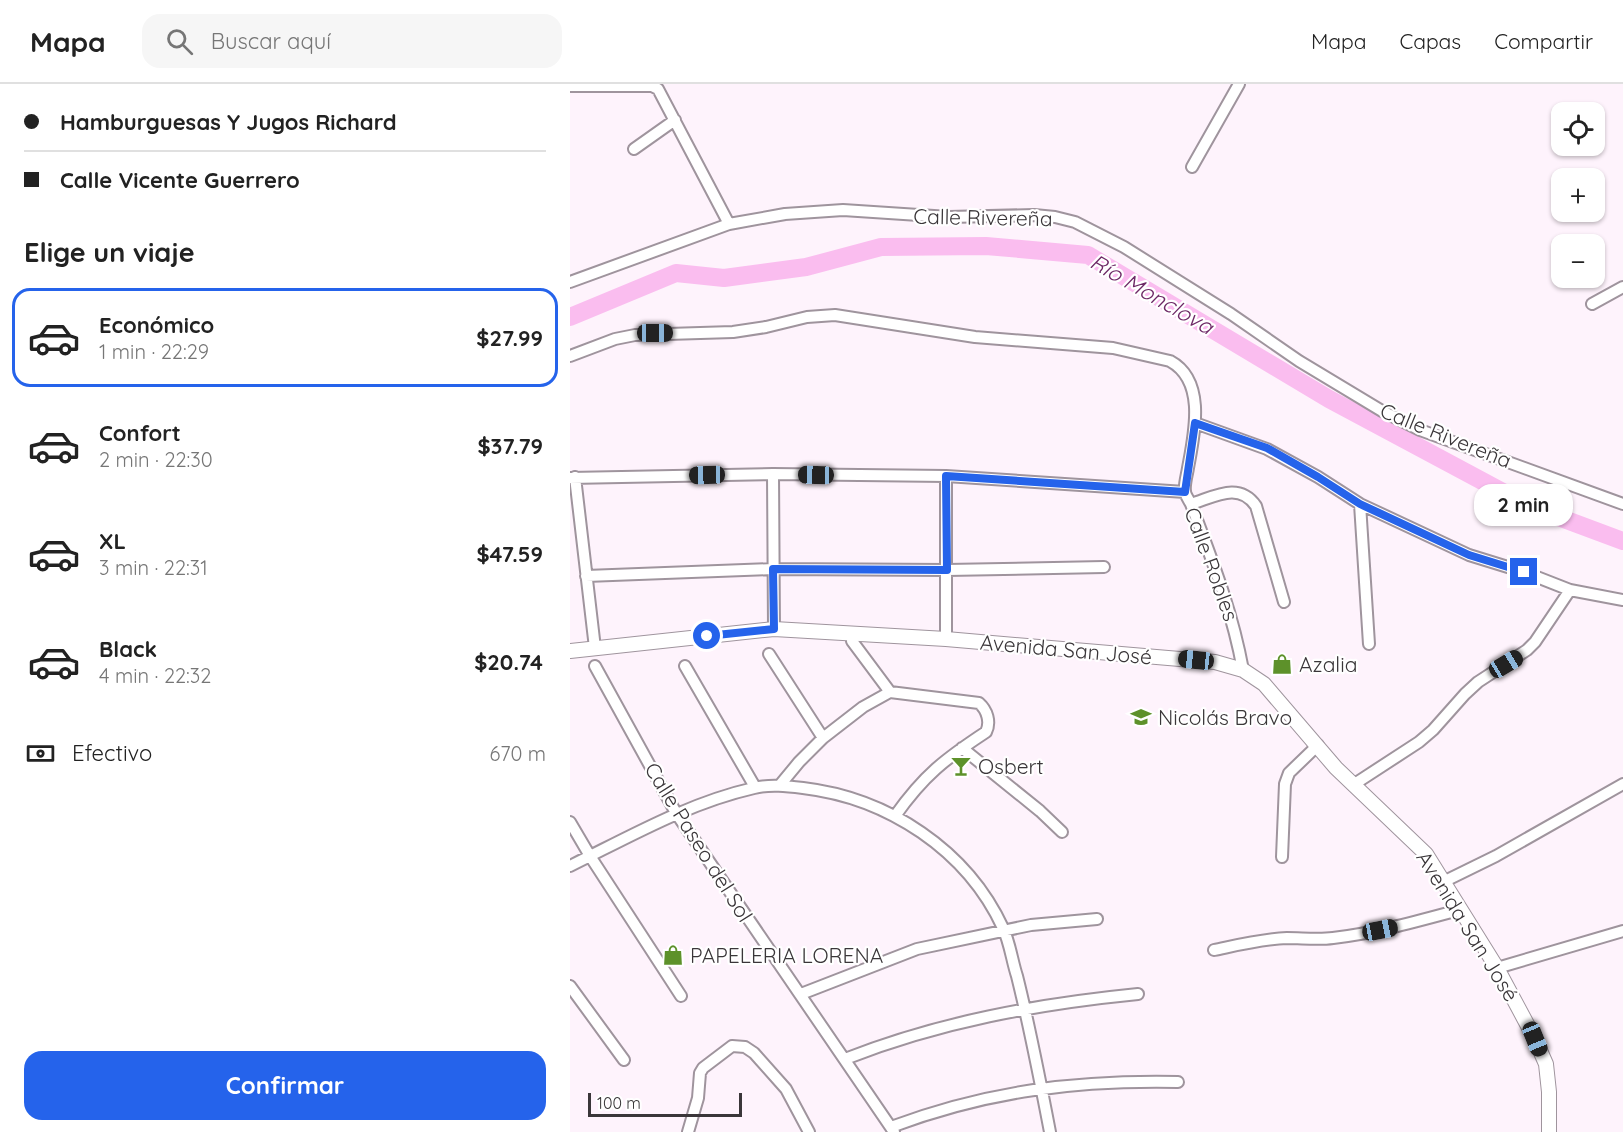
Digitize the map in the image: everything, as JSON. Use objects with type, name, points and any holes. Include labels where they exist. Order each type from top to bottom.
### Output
[{"type":"street","points":[[1192,167],[1239,84]]},
{"type":"street","points":[[577,85],[652,86],[661,92],[729,224]]},
{"type":"street","points":[[634,149],[675,120]]},
{"type":"street","name":"Calle Rivereña","points":[[570,282],[729,224],[785,214],[843,210],[949,217],[1034,215],[1055,217],[1075,222],[1133,252],[1231,314],[1299,361],[1382,411],[1420,430],[1623,504]]},
{"type":"street","points":[[1592,304],[1623,287]]},
{"type":"street","name":"Calle Robles","points":[[570,356],[615,339],[635,335],[742,332],[807,317],[849,316],[975,337],[1113,348],[1170,361],[1178,366],[1188,381],[1195,403],[1195,423],[1185,492],[1226,596],[1244,670]]},
{"type":"street","points":[[1195,423],[1267,448],[1360,504],[1469,555],[1524,572],[1570,590],[1623,600]]},
{"type":"street","points":[[595,648],[573,478],[773,474],[946,476],[1185,492]]},
{"type":"street","points":[[773,474],[774,629]]},
{"type":"street","points":[[946,476],[946,639]]},
{"type":"street","points":[[1191,504],[1232,491],[1246,495],[1252,500],[1256,506],[1284,602]]},
{"type":"street","points":[[1360,504],[1369,644]]},
{"type":"street","points":[[586,576],[773,569],[947,570],[1104,567]]},
{"type":"street","points":[[1353,785],[1419,742],[1478,682],[1527,650],[1535,642],[1570,590]]},
{"type":"street","name":"Avenida San José","points":[[570,651],[774,629],[946,639],[1215,662],[1244,670],[1264,684],[1336,768],[1425,854],[1497,968],[1546,1064],[1549,1132]]},
{"type":"street","points":[[852,641],[890,692]]},
{"type":"street","points":[[769,654],[823,738]]},
{"type":"street","name":"Calle Paseo del Sol","points":[[595,666],[676,813],[893,1130]]},
{"type":"street","points":[[685,666],[755,787]]},
{"type":"street","points":[[780,786],[799,762],[823,738],[863,707],[890,692],[974,701],[982,706],[988,717],[988,729],[928,774],[896,816]]},
{"type":"street","points":[[1282,857],[1285,784],[1289,773],[1318,745]]},
{"type":"street","points":[[962,748],[1040,811],[1062,832]]},
{"type":"street","points":[[1443,882],[1496,856],[1623,784]]},
{"type":"street","points":[[570,867],[676,813],[755,787],[780,786],[817,790],[840,795],[896,816],[939,846],[970,877],[991,906],[1004,930],[1025,1008],[1050,1132]]},
{"type":"street","points":[[570,822],[681,996]]},
{"type":"street","points":[[1214,950],[1254,941],[1330,938],[1365,933],[1459,910]]},
{"type":"street","points":[[801,994],[917,949],[1031,925],[1097,919]]},
{"type":"street","points":[[1497,968],[1623,931]]},
{"type":"street","points":[[570,986],[624,1060]]},
{"type":"street","points":[[845,1059],[872,1048],[947,1026],[1025,1008],[1138,994]]},
{"type":"street","points":[[688,1132],[698,1098],[700,1074],[703,1068],[732,1046],[745,1047],[786,1089],[809,1132]]},
{"type":"street","points":[[893,1130],[967,1103],[1041,1088],[1127,1081],[1178,1082]]},
{"type":"waterway","name":"Río Monclova","points":[[570,317],[676,273],[724,278],[806,267],[881,247],[986,246],[1088,255],[1329,399],[1529,506],[1623,541]]},
{"type":"place","name":"Azalia","points":[[1282,664]]},
{"type":"place","name":"Nicolás Bravo","points":[[1141,717]]},
{"type":"place","name":"Osbert","points":[[961,766]]},
{"type":"place","name":"PAPELERIA LORENA","points":[[673,955]]},
{"type":"route","points":[[707,636],[774,629],[773,569],[947,570],[946,476],[1185,492],[1195,423],[1267,448],[1360,504],[1469,555],[1524,572]]}]
